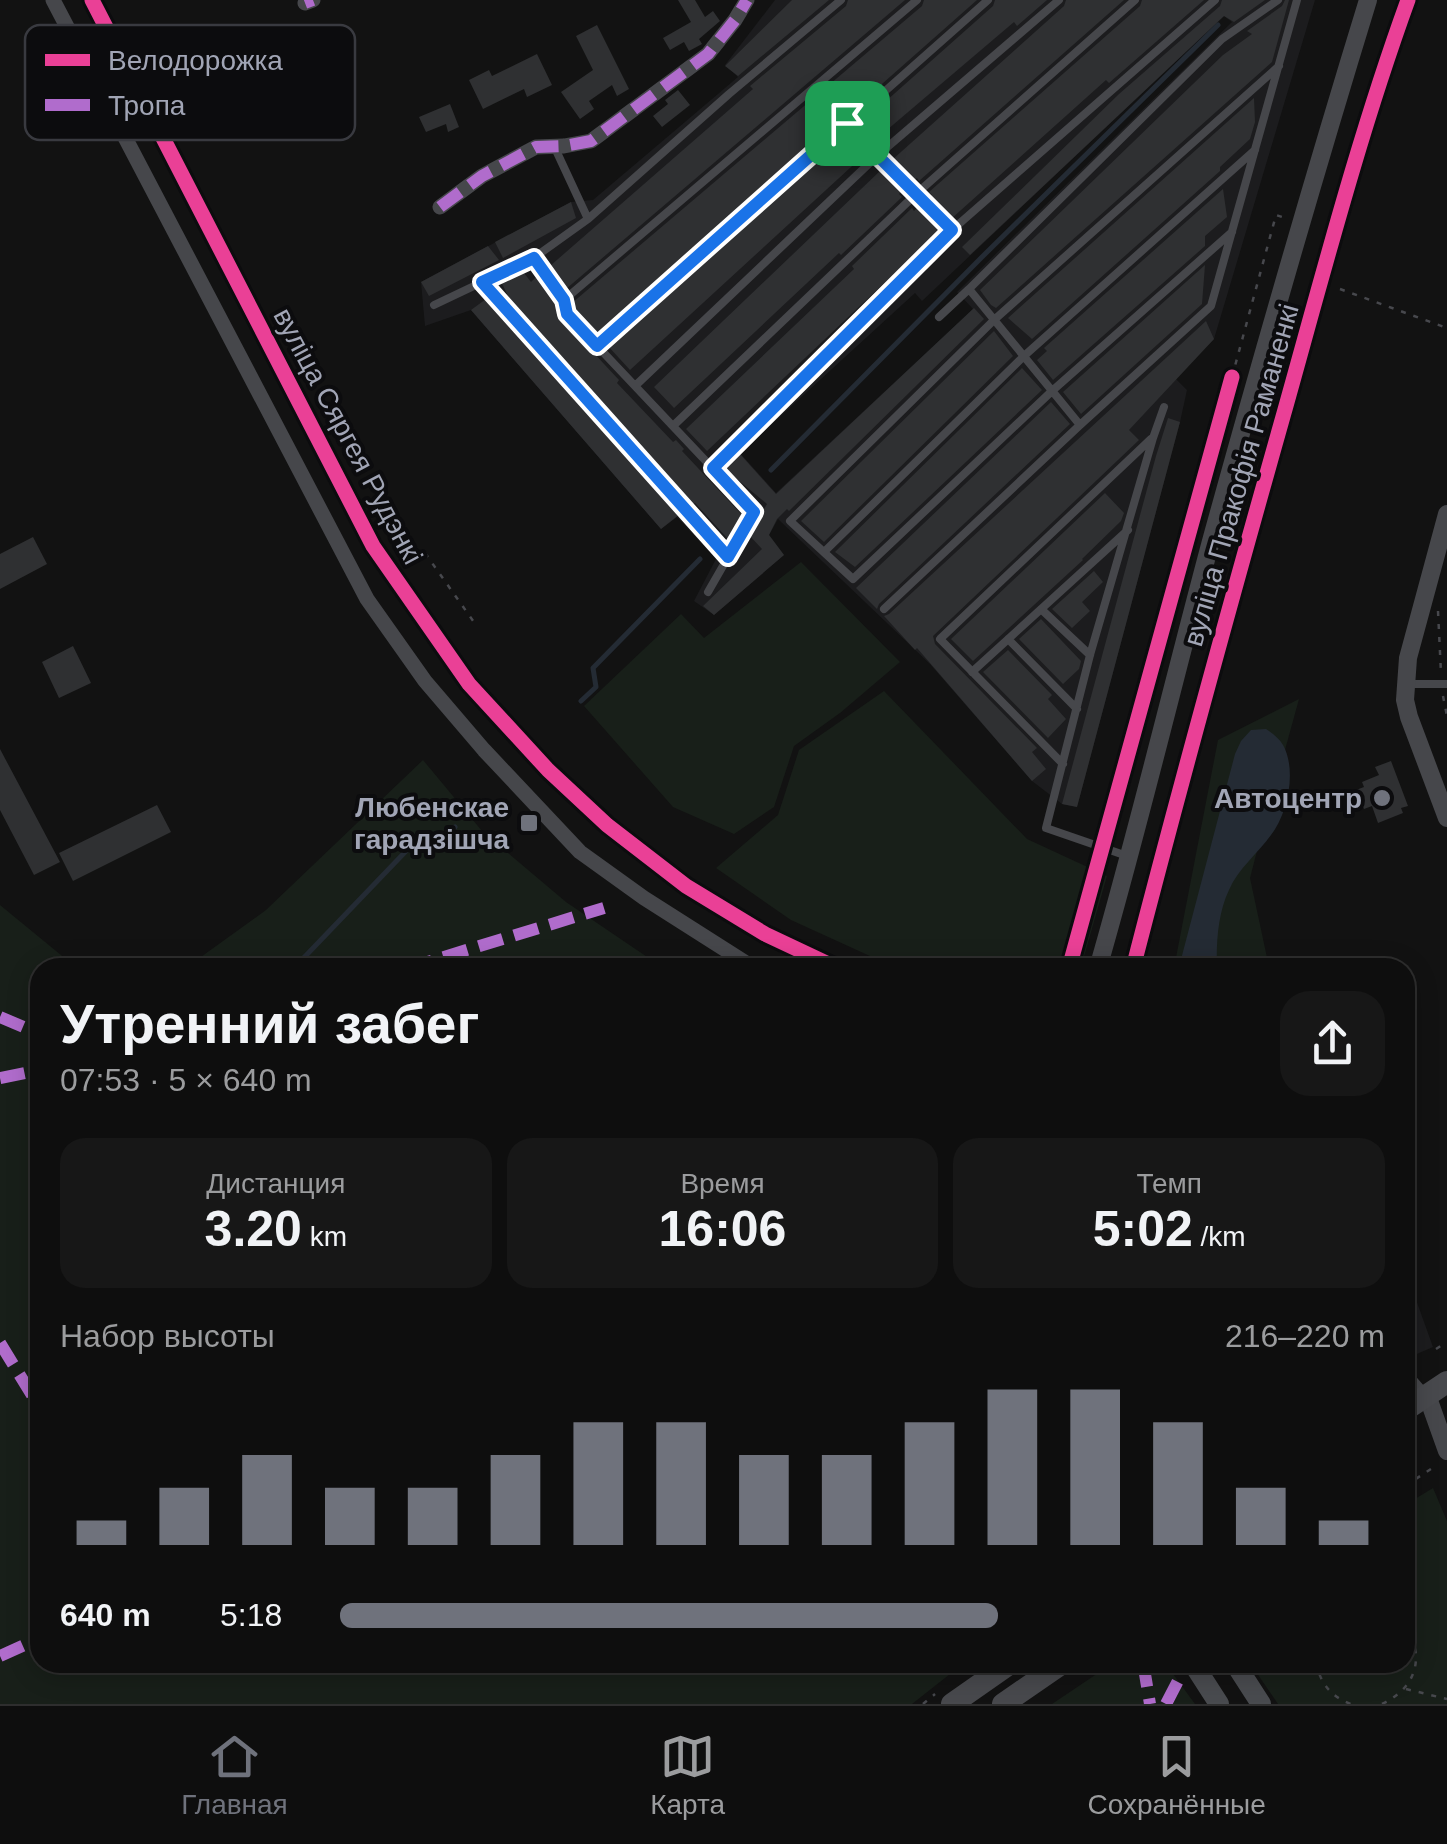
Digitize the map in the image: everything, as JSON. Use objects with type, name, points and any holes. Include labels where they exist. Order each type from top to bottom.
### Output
[{"type":"main road","points":[[1415,1403],[1437,1388]]},
{"type":"main road","points":[[952,1704],[996,1673]]},
{"type":"main road","points":[[1003,1704],[1048,1673]]},
{"type":"main road","points":[[1199,1673],[1220,1704]]},
{"type":"main road","points":[[1241,1673],[1260,1704]]},
{"type":"street","name":"вуліца Сяргея Рудэнкі","points":[[53,0],[66,25]]},
{"type":"street","name":"вуліца Сяргея Рудэнкі","points":[[92,0],[105,25]]},
{"type":"street","points":[[440,207],[482,176],[536,147],[591,142],[708,54],[747,0]]},
{"type":"street","name":"вуліца Пракофія Раманенкі","points":[[1101,958],[1313,177],[1368,0]]},
{"type":"street","name":"вуліца Пракофія Раманенкі","points":[[1136,958],[1375,92],[1408,0]]},
{"type":"street","name":"вуліца Сяргея Рудэнкі","points":[[126,140],[368,600],[425,681],[580,852],[737,958]]},
{"type":"street","name":"вуліца Сяргея Рудэнкі","points":[[164,140],[373,546],[469,684],[548,770],[686,886],[765,934],[816,958]]},
{"type":"street","points":[[1445,808],[1409,717],[1406,684],[1408,658],[1444,538],[1447,514]]},
{"type":"street","points":[[1211,543],[1212,553],[1224,564],[1234,563],[1245,552]]},
{"type":"street","points":[[1437,1388],[1445,1456]]},
{"type":"lane","points":[[434,305],[534,258],[588,218],[841,0]]},
{"type":"lane","points":[[564,300],[916,0]]},
{"type":"lane","points":[[597,346],[988,0]]},
{"type":"lane","points":[[635,386],[878,156],[1059,0]]},
{"type":"lane","points":[[673,426],[916,194],[1135,0]]},
{"type":"lane","points":[[713,468],[952,230],[1215,0]]},
{"type":"lane","points":[[939,317],[1222,38],[1278,0]]},
{"type":"lane","points":[[884,608],[1211,306],[1298,0]]},
{"type":"lane","points":[[1232,232],[1052,391],[852,579],[790,520],[994,320],[1279,66]]},
{"type":"lane","points":[[847,123],[952,230]]},
{"type":"lane","points":[[554,146],[588,218]]},
{"type":"lane","points":[[824,552],[1024,356],[1255,150]]},
{"type":"lane","points":[[534,258],[564,300],[567,314],[754,512],[708,592]]},
{"type":"lane","points":[[482,282],[728,557]]},
{"type":"lane","points":[[969,289],[1080,425]]},
{"type":"lane","points":[[1130,857],[1046,828],[1090,655],[1164,407]]},
{"type":"lane","points":[[1062,764],[940,639],[1152,438]]},
{"type":"lane","points":[[972,672],[1128,530]]},
{"type":"lane","points":[[1041,609],[1090,655]]},
{"type":"lane","points":[[1008,639],[1077,709]]},
{"type":"lane","points":[[1406,684],[1444,684]]},
{"type":"lane","points":[[1415,1376],[1437,1388]]},
{"type":"path","points":[[1227,394],[1276,215],[1285,218]]},
{"type":"path","points":[[1340,288],[1447,328]]},
{"type":"path","points":[[424,553],[476,625]]},
{"type":"path","points":[[1438,598],[1447,716]]},
{"type":"path","points":[[1436,1349],[1447,1342]]},
{"type":"path","points":[[1415,1478],[1445,1456]]},
{"type":"path","points":[[1320,1673],[1333,1695],[1350,1704]]},
{"type":"path","points":[[1382,1704],[1404,1689],[1413,1673]]},
{"type":"path","points":[[1404,1689],[1447,1699]]},
{"type":"shaded area","points":[[775,0],[1315,0],[1214,339],[1175,378],[1187,390],[1180,422],[1077,807],[1062,804],[1032,781],[930,664],[778,519],[769,535],[784,555],[714,615],[694,601],[716,559],[677,517],[661,529],[471,310],[425,326],[421,282],[571,202],[593,200],[738,77],[725,65]],"holes":[[[1224,16],[1232,22],[957,292],[973,309],[776,493],[740,453],[915,293],[922,301]]]},
{"type":"shaded area","points":[[801,562],[900,662],[794,746],[774,807],[734,834],[673,807],[584,706],[681,614],[704,638]]},
{"type":"shaded area","points":[[884,691],[1027,839],[1107,876],[1084,958],[874,958],[791,920],[716,868],[778,815],[799,750]]},
{"type":"shaded area","points":[[1299,699],[1285,750],[1288,793],[1274,831],[1257,851],[1250,878],[1267,958],[1176,958],[1218,740]]},
{"type":"shaded area","points":[[1266,729],[1283,745],[1287,755],[1289,791],[1282,815],[1229,890],[1218,928],[1217,958],[1181,958],[1235,754],[1251,730]]},
{"type":"shaded area","points":[[423,760],[482,831],[566,902],[649,958],[199,958],[266,910]]},
{"type":"shaded area","points":[[0,905],[65,958],[30,958],[30,1673],[951,1673],[912,1704],[0,1704]]},
{"type":"shaded area","points":[[1415,1297],[1433,1347],[1415,1355]]},
{"type":"shaded area","points":[[1433,1488],[1447,1521],[1447,1704],[1278,1704],[1257,1673],[1415,1673],[1415,1499]]},
{"type":"shaded area","points":[[1098,1673],[1172,1673],[1195,1704],[1052,1704]]},
{"type":"building","points":[[678,0],[695,0],[705,17],[713,11],[720,21],[699,39],[702,44],[689,51],[684,42],[670,50],[663,38],[691,22]]},
{"type":"building","points":[[792,0],[829,0],[738,76],[725,66]]},
{"type":"building","points":[[848,0],[905,0],[566,289],[550,266],[753,89],[750,86],[846,6]]},
{"type":"building","points":[[924,0],[977,0],[598,335],[574,310],[572,303],[922,6]]},
{"type":"building","points":[[995,0],[1047,0],[1017,26],[1014,22],[874,141],[859,125],[993,6]]},
{"type":"building","points":[[1066,0],[1124,0],[919,181],[913,181],[892,160],[1064,6]]},
{"type":"building","points":[[1142,0],[1204,0],[1109,83],[1106,80],[951,219],[929,197],[929,192],[1140,6]]},
{"type":"building","points":[[1222,0],[1265,0],[1234,22],[1224,16],[970,255],[962,247],[1119,94],[1220,6]]},
{"type":"building","points":[[1289,0],[1272,62],[996,308],[991,305],[980,290],[1223,55],[1252,34],[1247,31]]},
{"type":"building","points":[[597,25],[629,89],[617,96],[612,85],[589,101],[594,109],[580,119],[561,92],[593,70],[576,36]]},
{"type":"building","points":[[537,54],[552,85],[527,97],[524,89],[483,109],[469,80],[489,70],[492,76]]},
{"type":"building","points":[[678,90],[690,105],[662,127],[653,116]]},
{"type":"building","points":[[1254,98],[1255,122],[1250,139],[1220,171],[1032,339],[1008,318]]},
{"type":"building","points":[[450,104],[459,127],[448,132],[446,124],[426,132],[419,117]]},
{"type":"building","points":[[847,134],[863,156],[630,370],[608,346]]},
{"type":"building","points":[[881,170],[902,191],[902,197],[674,408],[654,387]]},
{"type":"building","points":[[1223,189],[1227,217],[1205,236],[1205,246],[1053,380],[1037,360],[1047,351],[1044,348]]},
{"type":"building","points":[[571,202],[576,218],[503,258],[495,242]]},
{"type":"building","points":[[918,207],[940,229],[938,232],[707,451],[686,429],[854,269],[852,266],[912,208],[914,211]]},
{"type":"building","points":[[488,246],[499,260],[429,296],[421,282]]},
{"type":"building","points":[[1205,265],[1202,304],[1081,414],[1063,392]]},
{"type":"building","points":[[524,273],[531,282],[538,275],[557,303],[562,319],[743,516],[729,540],[695,503],[692,505],[511,303],[501,281]]},
{"type":"building","points":[[486,299],[680,514],[661,529],[471,310]]},
{"type":"building","points":[[974,308],[984,319],[777,519],[769,535],[784,555],[714,615],[703,606],[762,549],[749,535],[767,504],[725,469],[740,454],[776,494]]},
{"type":"building","points":[[1206,321],[1214,339],[1129,430],[1139,440],[933,636],[935,644],[1037,748],[1032,752],[1046,769],[1032,781],[917,648],[884,616]]},
{"type":"building","points":[[994,331],[1013,356],[824,542],[801,521]]},
{"type":"building","points":[[1022,368],[1042,390],[855,567],[835,552]]},
{"type":"building","points":[[1051,402],[1070,424],[877,609],[856,588]]},
{"type":"building","points":[[1168,418],[1180,422],[1077,807],[1062,804],[1156,456]]},
{"type":"building","points":[[1105,493],[1124,513],[1121,521],[973,661],[951,639]]},
{"type":"building","points":[[33,537],[47,564],[0,589],[0,554]]},
{"type":"building","points":[[1094,571],[1103,582],[1082,602],[1090,611],[1072,628],[1052,609]]},
{"type":"building","points":[[1041,619],[1081,661],[1079,669],[1063,684],[1019,639]]},
{"type":"building","points":[[73,646],[91,683],[59,698],[42,662]]},
{"type":"building","points":[[1008,650],[1052,695],[1048,699],[1066,719],[1048,738],[983,672]]},
{"type":"building","points":[[0,749],[60,862],[34,875],[0,810]]},
{"type":"building","name":"Автоцентр","points":[[1391,761],[1408,806],[1401,808],[1403,813],[1378,823],[1372,806],[1364,809],[1356,790],[1364,787],[1362,782],[1379,775],[1375,767]]},
{"type":"building","points":[[157,805],[171,832],[73,881],[59,853]]},
{"type":"waterway","points":[[771,470],[1218,25]]},
{"type":"waterway","points":[[581,701],[596,687],[593,668],[700,559]]},
{"type":"waterway","points":[[304,958],[408,849],[433,846],[455,827]]},
{"type":"marked path","points":[[305,3],[313,0]]},
{"type":"marked path","points":[[440,207],[482,176],[536,147],[591,141],[708,54],[747,0]]},
{"type":"marked path","points":[[441,958],[604,908]]},
{"type":"marked path","points":[[0,1017],[30,1030]]},
{"type":"marked path","points":[[0,1078],[30,1072]]},
{"type":"marked path","points":[[0,1343],[30,1392]]},
{"type":"marked path","points":[[0,1656],[30,1642]]},
{"type":"marked path","points":[[1145,1673],[1150,1704]]},
{"type":"marked path","points":[[1166,1704],[1180,1677]]},
{"type":"cycle path","points":[[92,0],[105,25]]},
{"type":"cycle path","points":[[1136,958],[1327,257],[1408,0]]},
{"type":"cycle path","points":[[164,140],[373,546],[469,684],[548,770],[607,825],[686,886],[765,934],[816,958]]},
{"type":"cycle path","points":[[1072,958],[1232,377]]},
{"type":"place","name":"Автоцентр","points":[[1382,798]]},
{"type":"place","name":"Любенскае гарадзішча","points":[[529,823]]},
{"type":"route","points":[[847,123],[952,230],[713,468],[754,512],[728,557],[482,282],[534,258],[564,300],[567,314],[597,346],[847,123]]}]
